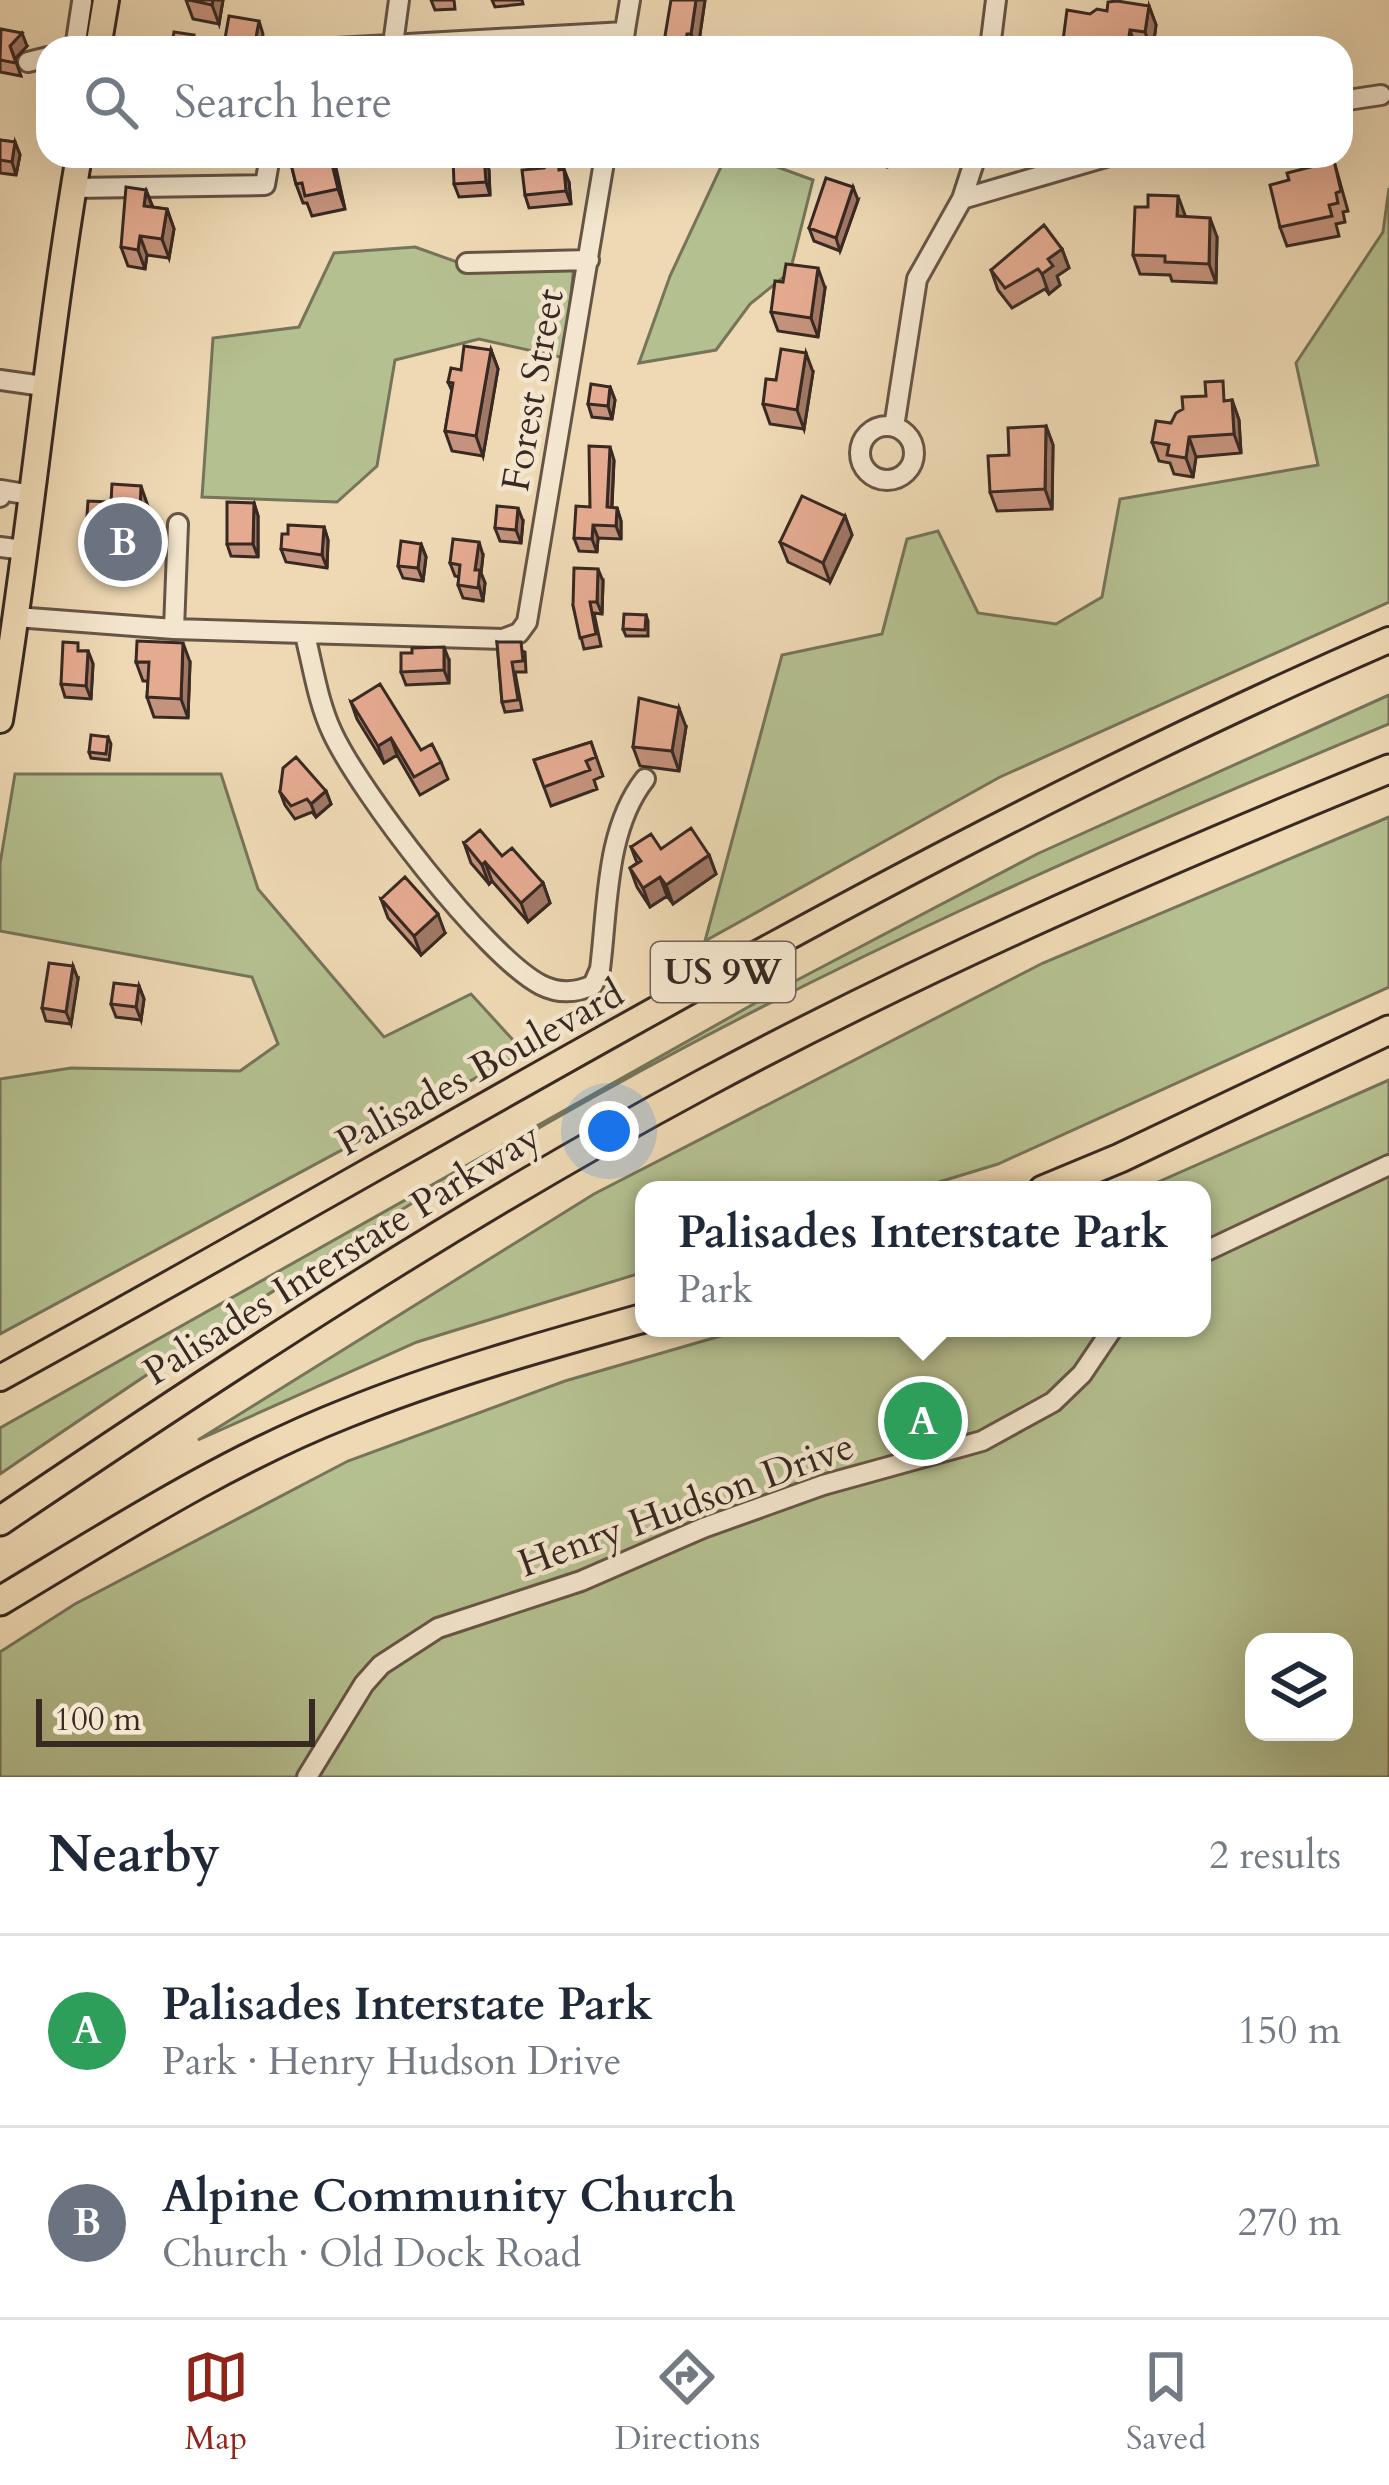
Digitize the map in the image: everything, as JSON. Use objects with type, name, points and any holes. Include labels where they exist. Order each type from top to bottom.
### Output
[{"type":"highway","name":"Palisades Interstate Parkway","points":[[0,1520],[301,1320],[533,1179],[704,1084],[900,984],[1246,827],[1389,770]]},
{"type":"highway","points":[[1064,1181],[1389,1030]]},
{"type":"highway","points":[[0,1601],[122,1527],[345,1413],[507,1357],[635,1321]]},
{"type":"main road","points":[[92,3],[96,36]]},
{"type":"main road","points":[[0,720],[12,548],[32,495],[43,386],[77,168]]},
{"type":"main road","name":"Palisades Boulevard","points":[[0,1378],[880,887],[1162,743],[1389,640]]},
{"type":"main road","points":[[0,1364],[74,1337]]},
{"type":"street","points":[[393,36],[399,0]]},
{"type":"street","points":[[625,36],[630,0]]},
{"type":"street","points":[[991,36],[996,0]]},
{"type":"street","points":[[79,36],[92,3]]},
{"type":"street","points":[[1353,99],[1381,95]]},
{"type":"street","points":[[74,188],[265,185],[268,168]]},
{"type":"street","name":"Forest Street","points":[[305,635],[503,639],[519,633],[527,622],[603,168]]},
{"type":"street","points":[[894,427],[917,280],[962,199],[972,168]]},
{"type":"street","points":[[962,199],[1068,168]]},
{"type":"street","points":[[466,263],[589,260]]},
{"type":"street","points":[[0,380],[43,386]]},
{"type":"street","points":[[0,497],[1,490],[32,495]]},
{"type":"street","points":[[174,629],[178,524]]},
{"type":"street","points":[[11,608],[174,629],[305,635],[331,729],[368,794],[465,914],[542,986],[575,993],[593,985],[600,969],[615,848],[624,814],[645,779]]},
{"type":"street","points":[[1211,1248],[1389,1165]]},
{"type":"street","name":"Henry Hudson Drive","points":[[307,1777],[364,1684],[381,1666],[438,1628],[581,1581],[671,1541],[823,1485],[982,1441],[1053,1402],[1082,1374],[1107,1337]]},
{"type":"green space","points":[[720,168],[780,168],[813,180],[790,272],[750,304],[716,350],[639,363],[670,276]]},
{"type":"green space","points":[[1389,188],[1389,602],[1000,777],[705,941],[782,655],[882,634],[907,539],[938,531],[978,613],[1056,624],[1102,597],[1120,499],[1318,465],[1296,363],[1383,232]]},
{"type":"green space","points":[[415,247],[471,267],[574,266],[564,358],[479,339],[395,360],[377,466],[337,502],[202,497],[213,338],[299,327],[334,253]]},
{"type":"green space","points":[[1389,695],[1389,724],[964,909],[755,1011],[551,1121],[341,1248],[0,1474],[0,1428],[782,988],[1037,854]]},
{"type":"green space","points":[[15,774],[221,774],[258,889],[384,1037],[471,994],[524,1052],[0,1334],[0,1079],[71,1068],[240,1071],[278,1044],[252,977],[0,931],[0,864]]},
{"type":"green space","points":[[1389,817],[1389,987],[998,1164],[942,1181],[635,1181],[635,1275],[417,1342],[198,1440],[594,1194],[1043,963]]},
{"type":"green space","points":[[1389,1080],[1389,1777],[0,1777],[0,1652],[75,1604],[348,1461],[565,1381],[717,1337],[1211,1337],[1211,1181],[1160,1181]]},
{"type":"building","points":[[671,0],[696,0],[691,34],[665,36]]},
{"type":"building","points":[[1108,2],[1149,6],[1145,32],[1064,36],[1067,10],[1107,11]]},
{"type":"building","points":[[229,16],[259,21],[256,36],[225,36]]},
{"type":"building","points":[[1,29],[22,33],[10,46],[16,63],[0,60]]},
{"type":"building","points":[[0,140],[15,142],[12,162],[0,160]]},
{"type":"building","points":[[292,168],[333,168],[338,189],[305,196],[302,183],[296,184]]},
{"type":"building","points":[[453,168],[485,168],[486,182],[454,184]]},
{"type":"building","points":[[1336,168],[1341,191],[1336,193],[1338,203],[1329,205],[1332,216],[1280,227],[1270,185],[1289,180],[1287,173]]},
{"type":"building","points":[[564,169],[566,191],[525,195],[522,170]]},
{"type":"building","points":[[826,178],[853,187],[836,238],[809,228]]},
{"type":"building","points":[[126,187],[146,190],[144,206],[167,209],[162,239],[140,236],[138,250],[121,247]]},
{"type":"building","points":[[1148,195],[1178,196],[1177,216],[1210,218],[1209,264],[1133,255],[1135,207],[1148,207]]},
{"type":"building","points":[[1044,225],[1062,249],[1048,259],[1053,266],[1005,288],[991,270]]},
{"type":"building","points":[[786,264],[818,268],[811,318],[771,312],[775,281],[783,282]]},
{"type":"building","points":[[464,346],[491,350],[476,436],[445,431],[451,368],[461,370]]},
{"type":"building","points":[[781,349],[806,353],[797,410],[763,404],[766,379],[776,380]]},
{"type":"building","points":[[1223,381],[1224,401],[1232,400],[1234,434],[1189,437],[1186,458],[1167,455],[1169,445],[1152,442],[1156,421],[1171,423],[1183,409],[1182,397],[1206,396],[1205,382]]},
{"type":"building","points":[[591,384],[610,387],[608,406],[588,404]]},
{"type":"building","points":[[1046,426],[1045,489],[990,492],[988,456],[1009,455],[1008,428]]},
{"type":"building","points":[[589,446],[610,447],[607,507],[617,508],[616,526],[593,525],[592,539],[574,538],[576,506],[590,507]]},
{"type":"building","points":[[112,484],[141,486],[139,533],[86,530],[88,501],[111,502]]},
{"type":"building","points":[[802,496],[845,516],[823,563],[780,542]]},
{"type":"building","points":[[227,502],[254,503],[253,544],[227,544]]},
{"type":"building","points":[[497,506],[518,508],[516,530],[495,528]]},
{"type":"building","points":[[288,525],[324,527],[322,555],[281,549]]},
{"type":"building","points":[[453,539],[479,542],[478,588],[458,585],[460,565],[450,563]]},
{"type":"building","points":[[401,541],[421,544],[418,568],[398,566]]},
{"type":"building","points":[[574,568],[598,569],[597,602],[590,602],[596,634],[580,638],[573,605]]},
{"type":"building","points":[[624,614],[646,615],[645,630],[623,629]]},
{"type":"building","points":[[137,641],[183,643],[181,699],[147,697],[149,662],[136,662]]},
{"type":"building","points":[[63,642],[78,643],[78,651],[88,651],[86,686],[61,684]]},
{"type":"building","points":[[497,642],[521,642],[523,661],[512,662],[518,700],[502,702]]},
{"type":"building","points":[[444,647],[444,670],[401,672],[401,653]]},
{"type":"building","points":[[380,684],[421,750],[432,744],[441,762],[414,777],[391,738],[378,746],[351,702]]},
{"type":"building","points":[[639,698],[679,708],[672,751],[633,747]]},
{"type":"building","points":[[91,735],[108,737],[106,754],[89,752]]},
{"type":"building","points":[[591,742],[596,757],[586,761],[590,770],[544,787],[534,760]]},
{"type":"building","points":[[296,757],[326,791],[311,804],[307,799],[291,806],[280,792],[283,768]]},
{"type":"building","points":[[691,828],[709,855],[666,885],[660,877],[643,888],[630,868],[641,861],[631,847],[651,834],[661,849]]},
{"type":"building","points":[[480,830],[502,856],[512,848],[543,883],[521,903],[464,843]]},
{"type":"building","points":[[405,877],[438,914],[414,936],[381,899]]},
{"type":"building","points":[[49,963],[73,966],[66,1012],[42,1008]]},
{"type":"building","points":[[114,983],[139,986],[136,1007],[111,1004]]},
{"type":"place","name":"Alpine Community Church","points":[[123,542]]},
{"type":"place","name":"Palisades Interstate Park","points":[[923,1421]]}]
